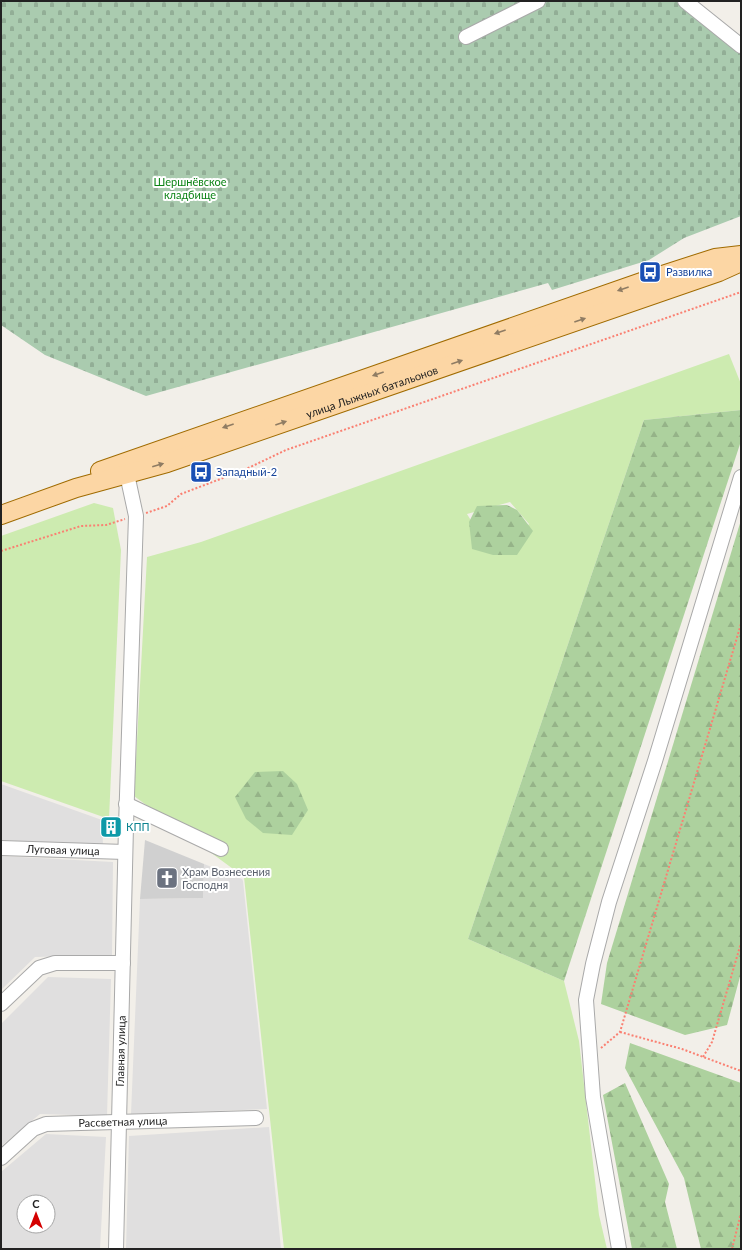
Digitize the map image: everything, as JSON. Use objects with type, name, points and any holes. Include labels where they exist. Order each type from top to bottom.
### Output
[{"type":"main road","name":"улица Лыжных батальонов","points":[[1,515],[76,488],[125,468],[653,278],[716,258],[741,256]]},
{"type":"main road","name":"улица Лыжных батальонов","points":[[1,505],[125,468],[167,463],[719,272],[741,262]]},
{"type":"street","points":[[466,37],[538,1]]},
{"type":"street","points":[[685,1],[741,46]]},
{"type":"street","name":"Главная улица","points":[[116,1249],[126,804],[136,516],[125,468]]},
{"type":"street","points":[[619,1249],[593,1097],[586,1000],[596,951],[609,902],[655,761],[741,477]]},
{"type":"street","points":[[126,804],[221,849]]},
{"type":"street","name":"Луговая улица","points":[[1,848],[125,852]]},
{"type":"street","points":[[1,1004],[39,968],[55,963],[123,963]]},
{"type":"street","name":"Рассветная улица","points":[[1,1158],[33,1129],[46,1124],[256,1118]]},
{"type":"path","points":[[181,494],[244,470],[286,450],[741,292]]},
{"type":"path","points":[[1,551],[81,526]]},
{"type":"path","points":[[589,1053],[603,1047],[620,1032],[741,624]]},
{"type":"path","points":[[704,1057],[712,1042],[741,943]]},
{"type":"path","points":[[620,1032],[682,1049],[741,1071]]},
{"type":"path","points":[[732,1249],[741,1213]]},
{"type":"shaded area","points":[[1,784],[102,820],[103,846],[1,840]]},
{"type":"shaded area","points":[[145,840],[204,864],[203,898],[140,899]]},
{"type":"shaded area","points":[[1,856],[113,862],[112,955],[35,957],[1,990]]},
{"type":"shaded area","points":[[204,864],[242,879],[243,881],[267,1109],[131,1114],[140,899],[203,898]]},
{"type":"shaded area","points":[[48,977],[111,979],[107,1116],[40,1114],[1,1146],[1,1024]]},
{"type":"shaded area","points":[[269,1127],[281,1249],[126,1249],[129,1136]]},
{"type":"shaded area","points":[[46,1134],[106,1137],[100,1249],[1,1249],[1,1172]]},
{"type":"green space","name":"Шершнёвское кладбище","points":[[1,1],[694,1],[741,36],[741,216],[684,238],[649,260],[552,290],[548,283],[146,396],[45,355],[1,325]]},
{"type":"green space","points":[[729,354],[741,384],[741,410],[644,420],[468,939],[564,981],[579,1041],[599,1215],[607,1249],[284,1249],[244,877],[134,796],[147,557],[201,542]],"holes":[[[510,502],[529,524],[509,549],[486,545],[467,514]]]},
{"type":"green space","points":[[741,410],[741,441],[564,981],[468,939],[644,420]]},
{"type":"green space","points":[[94,503],[113,508],[121,550],[109,819],[1,781],[1,536]]},
{"type":"green space","points":[[507,505],[517,510],[533,531],[517,555],[493,555],[472,549],[469,522],[477,506]]},
{"type":"green space","points":[[741,520],[741,973],[727,1025],[685,1035],[601,1004],[607,963]]},
{"type":"green space","points":[[283,771],[297,784],[308,810],[292,835],[263,833],[246,819],[235,797],[255,772]]},
{"type":"green space","points":[[630,1043],[741,1083],[741,1249],[701,1249],[684,1178],[625,1068]]},
{"type":"green space","points":[[625,1083],[669,1184],[665,1202],[677,1249],[632,1249],[603,1095]]},
{"type":"place","name":"Развилка","points":[[650,272]]},
{"type":"place","name":"Западный-2","points":[[201,472]]},
{"type":"place","name":"КПП","points":[[111,827]]},
{"type":"place","name":"Храм Вознесения Господня","points":[[167,878]]}]
